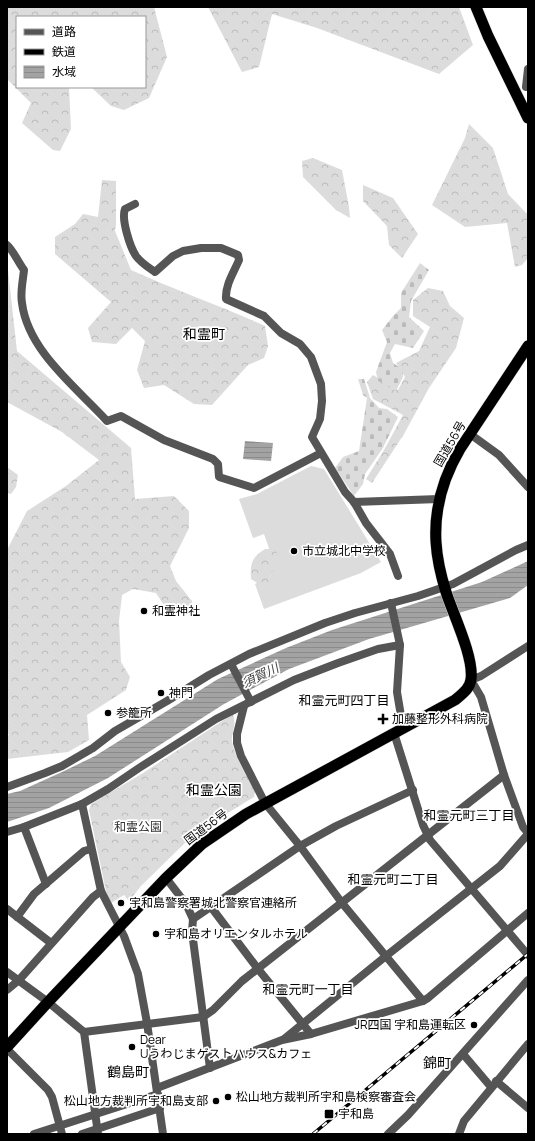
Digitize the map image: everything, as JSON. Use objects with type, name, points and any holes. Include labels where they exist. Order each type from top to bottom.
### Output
[{"type":"highway","points":[[476,7],[488,36],[528,118]]},
{"type":"highway","name":"国道56号","points":[[7,1048],[48,1002],[166,878],[202,844],[265,803],[454,700],[465,692],[471,680],[470,662],[445,590],[437,557],[436,523],[439,499],[451,464],[528,346]]},
{"type":"street","points":[[515,90],[527,87],[528,69]]},
{"type":"street","points":[[135,204],[125,208],[125,227],[135,255],[143,264],[155,272],[173,256],[183,251],[201,248],[221,248],[238,255],[239,260],[230,281],[226,293],[226,299],[264,316],[281,333],[300,344],[311,357],[321,384],[322,401],[320,419],[312,437],[345,492],[354,502],[366,523],[390,554],[398,576]]},
{"type":"street","points":[[7,245],[24,270],[22,303],[28,326],[41,350],[56,369],[107,421],[121,416],[164,440],[213,459],[218,464],[219,477],[254,488],[322,453]]},
{"type":"street","points":[[470,434],[499,455],[526,481]]},
{"type":"street","points":[[354,502],[439,499]]},
{"type":"street","points":[[7,787],[62,766],[209,675],[233,667],[255,652],[325,623],[418,596],[445,590],[453,584],[528,545]]},
{"type":"street","points":[[391,604],[399,641],[397,692],[399,730],[423,825],[430,840],[528,955]]},
{"type":"street","points":[[7,832],[24,827],[82,804],[247,701],[294,680],[399,641]]},
{"type":"street","points":[[282,1040],[500,866],[528,833],[523,827],[504,775],[481,697],[471,680],[481,676],[528,646]]},
{"type":"street","points":[[233,667],[247,701],[237,734],[237,742],[241,756],[265,803],[300,846],[342,903],[423,1001]]},
{"type":"street","points":[[84,1032],[203,1016],[213,1010],[242,981],[504,775]]},
{"type":"street","points":[[193,919],[300,846],[336,826],[413,790]]},
{"type":"street","points":[[82,804],[101,891],[120,927],[138,974],[147,1023],[163,1134]]},
{"type":"street","points":[[24,827],[46,884]]},
{"type":"street","points":[[17,917],[34,894],[84,851],[91,849]]},
{"type":"street","points":[[166,878],[186,904],[193,919],[192,932],[210,1068]]},
{"type":"street","points":[[7,990],[19,980],[93,897],[101,891]]},
{"type":"street","points":[[211,907],[258,969],[311,1034]]},
{"type":"street","points":[[7,909],[51,943]]},
{"type":"street","points":[[34,1134],[96,1114],[157,1091],[210,1068],[282,1040],[311,1034],[423,1001],[528,913]]},
{"type":"street","points":[[7,972],[48,1002],[84,1032],[98,1132]]},
{"type":"street","points":[[388,1134],[408,1115],[528,980]]},
{"type":"street","points":[[459,1134],[464,1121],[528,1044]]},
{"type":"street","points":[[7,1048],[48,1090],[52,1097],[62,1134]]},
{"type":"street","points":[[463,1054],[494,1084],[528,1108]]},
{"type":"street","points":[[82,1134],[98,1132],[160,1108]]},
{"type":"green space","points":[[7,7],[154,7],[167,57],[149,98],[124,110],[111,106],[92,88],[146,88],[146,16],[16,16],[16,88],[7,79]]},
{"type":"green space","points":[[208,7],[459,7],[473,45],[439,74],[317,28],[272,14],[259,67],[242,72]]},
{"type":"green space","points":[[16,88],[69,88],[71,129],[60,151],[53,150],[22,123],[31,103]]},
{"type":"green space","points":[[469,124],[493,148],[508,194],[528,215],[528,258],[522,265],[515,267],[507,223],[465,227],[432,205],[465,138]]},
{"type":"green space","points":[[313,158],[342,170],[350,218],[336,210],[303,177],[302,161]]},
{"type":"green space","points":[[102,180],[116,181],[115,231],[131,270],[265,326],[268,346],[264,358],[248,365],[212,405],[194,404],[164,385],[144,388],[137,370],[145,341],[132,328],[116,344],[92,342],[88,328],[111,302],[55,254],[55,237],[75,224],[83,214],[98,217]]},
{"type":"green space","points":[[363,185],[393,198],[418,234],[402,258],[389,245],[387,226],[363,201]]},
{"type":"green space","points":[[7,261],[17,351],[131,448],[135,499],[174,496],[189,511],[189,528],[170,566],[176,581],[192,601],[191,608],[179,616],[167,610],[156,593],[133,589],[122,595],[119,621],[121,662],[130,677],[126,690],[87,715],[89,740],[68,752],[7,759],[7,736],[9,735],[7,732],[7,550],[27,511],[66,486],[99,460],[62,432],[7,402]]},
{"type":"green space","points":[[420,263],[429,270],[411,301],[409,317],[424,331],[413,348],[395,344],[390,353],[393,363],[402,369],[403,377],[396,391],[378,381],[376,372],[387,342],[382,330],[401,308],[401,293]]},
{"type":"green space","points":[[428,288],[443,291],[450,306],[464,318],[456,348],[429,388],[404,434],[372,483],[366,479],[403,415],[373,399],[367,382],[373,375],[398,390],[405,377],[396,363],[419,351],[430,327],[413,316],[413,300]]},
{"type":"green space","points":[[358,379],[364,379],[370,398],[379,408],[387,409],[398,417],[383,448],[365,474],[363,484],[354,496],[335,468],[343,457],[359,451],[367,398],[363,395]]},
{"type":"green space","points":[[311,466],[324,469],[381,562],[361,573],[264,609],[255,584],[271,576],[272,557],[264,534],[253,538],[239,499],[257,494]]},
{"type":"green space","points":[[7,467],[18,475],[16,487],[11,494],[7,493]]},
{"type":"green space","points":[[265,549],[275,549],[278,556],[268,583],[259,584],[251,579],[251,569],[253,561],[257,555]]},
{"type":"green space","name":"和霊公園","points":[[233,714],[233,747],[255,792],[254,797],[223,816],[210,822],[190,838],[141,886],[129,901],[124,895],[111,903],[107,896],[89,810],[91,804],[143,773]]},
{"type":"water","points":[[245,441],[273,443],[271,461],[243,459]]},
{"type":"water","name":"須賀川","points":[[528,561],[528,585],[510,598],[369,639],[289,669],[224,704],[108,778],[49,808],[7,822],[7,794],[20,791],[95,756],[218,679],[286,648],[332,630],[482,582]]},
{"type":"railway","points":[[313,1134],[528,954]]},
{"type":"place","name":"市立城北中学校","points":[[294,551]]},
{"type":"place","name":"和霊神社","points":[[144,611]]},
{"type":"place","name":"神門","points":[[161,693]]},
{"type":"place","name":"参籠所","points":[[108,713]]},
{"type":"place","name":"加藤整形外科病院","points":[[383,719]]},
{"type":"place","name":"宇和島警察署城北警察官連絡所","points":[[121,903]]},
{"type":"place","name":"宇和島オリエンタルホテル","points":[[156,934]]},
{"type":"place","name":"JR四国 宇和島運転区","points":[[474,1025]]},
{"type":"place","name":"Dear Uうわじまゲストハウス&カフェ","points":[[132,1047]]},
{"type":"place","name":"松山地方裁判所宇和島検察審査会","points":[[228,1097]]},
{"type":"place","name":"松山地方裁判所宇和島支部","points":[[216,1101]]},
{"type":"place","name":"宇和島","points":[[329,1114]]},
{"type":"district","name":"和霊町","points":[[204,334]]},
{"type":"district","name":"和霊元町四丁目","points":[[344,700]]},
{"type":"district","name":"和霊公園","points":[[214,790]]},
{"type":"district","name":"和霊元町三丁目","points":[[469,815]]},
{"type":"district","name":"和霊元町二丁目","points":[[393,879]]},
{"type":"district","name":"和霊元町一丁目","points":[[308,989]]},
{"type":"district","name":"錦町","points":[[437,1063]]},
{"type":"district","name":"鶴島町","points":[[128,1072]]}]
